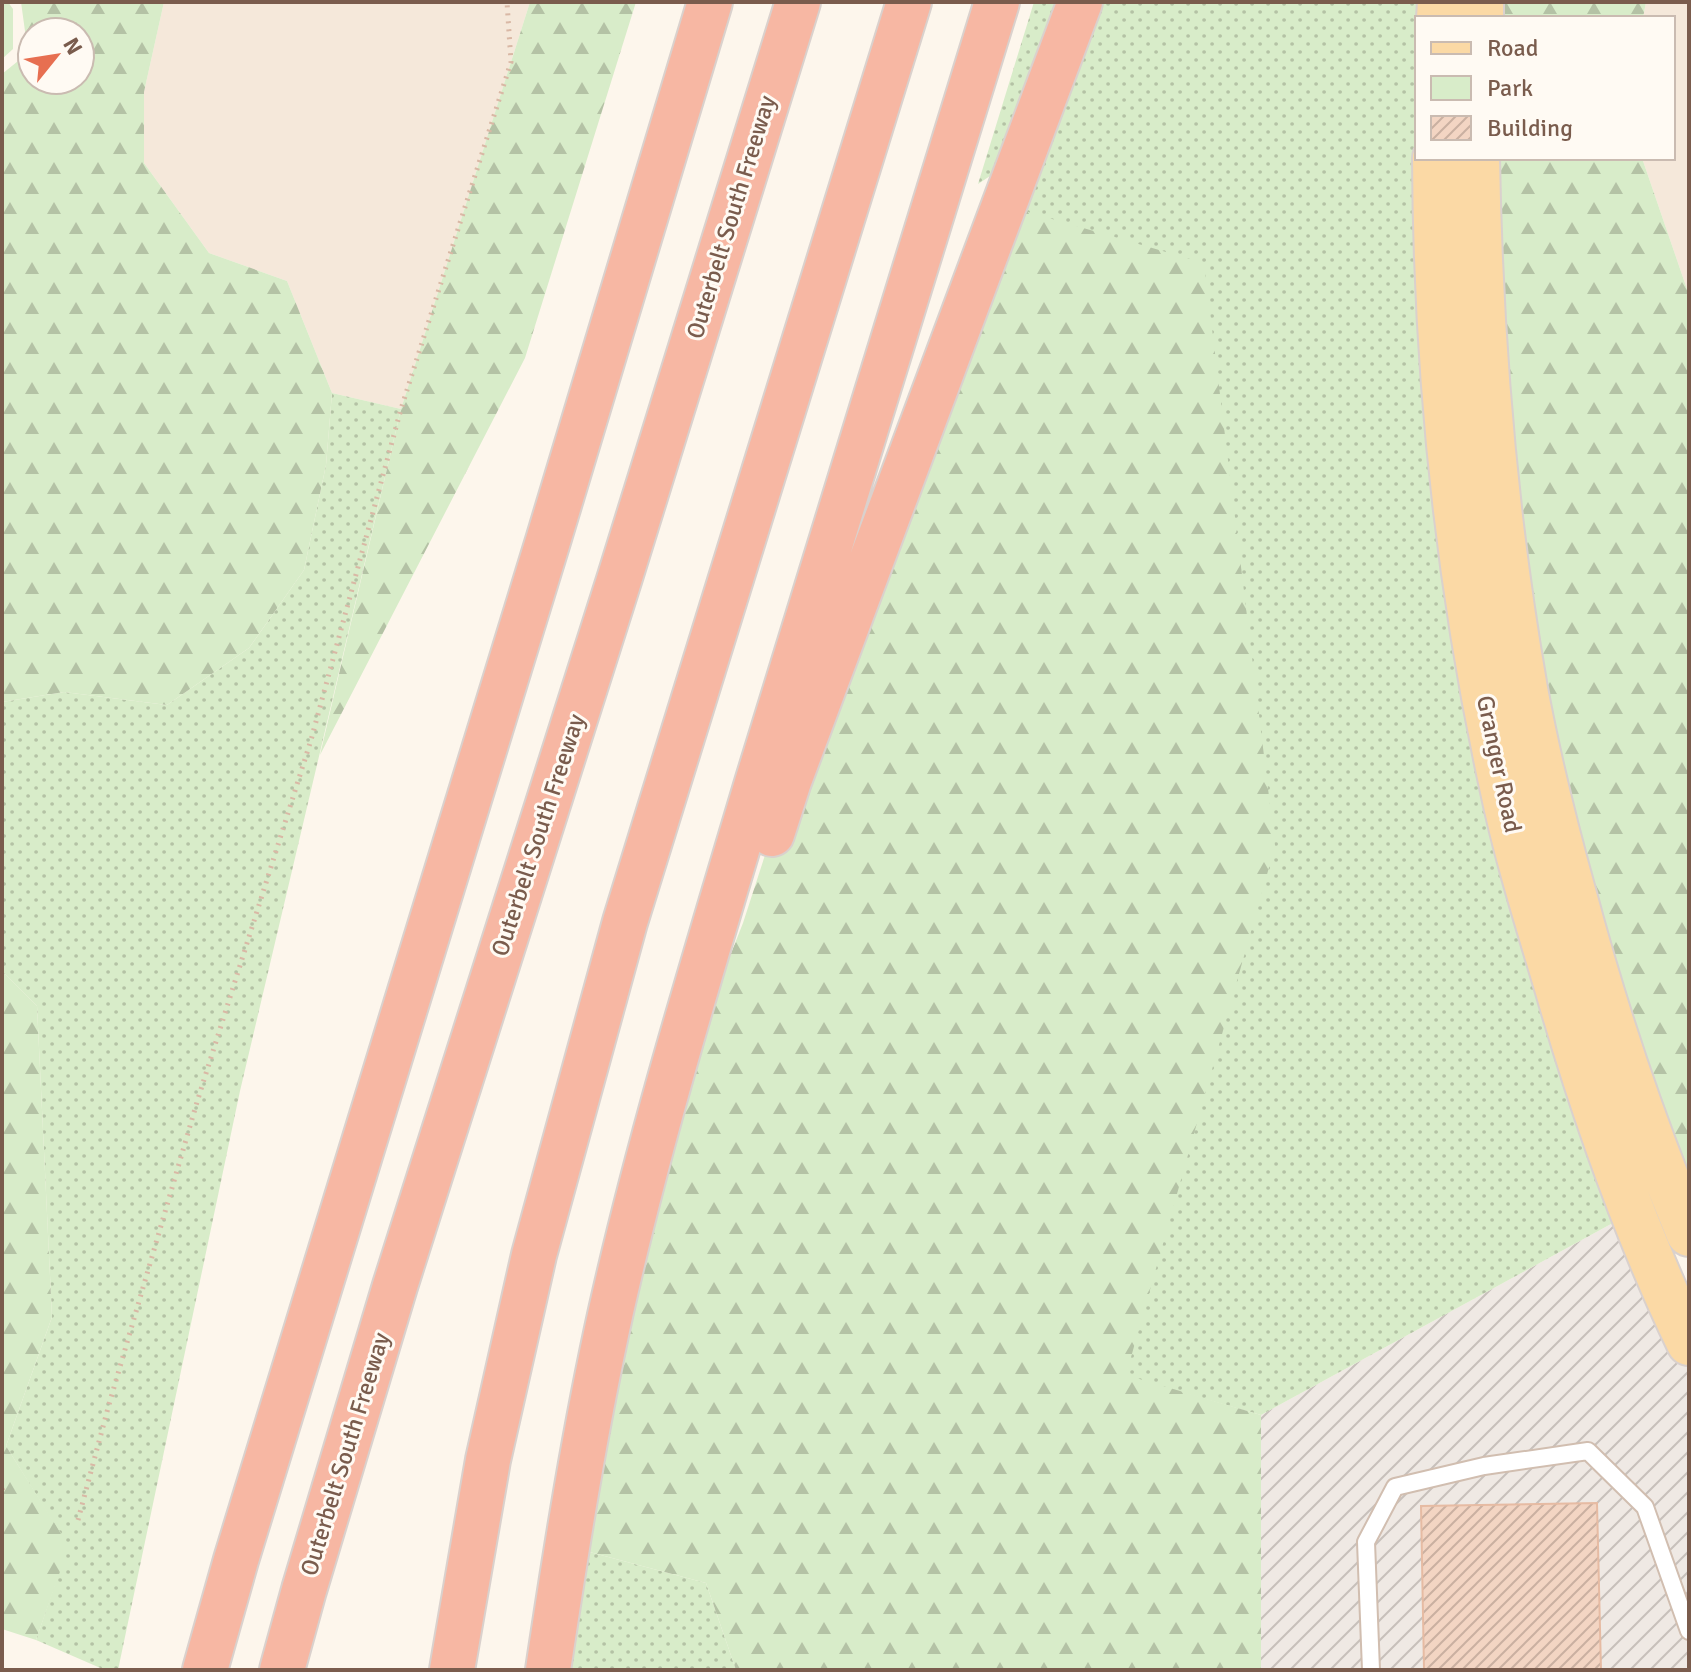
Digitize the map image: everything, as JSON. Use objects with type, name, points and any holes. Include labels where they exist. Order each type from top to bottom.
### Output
[{"type":"highway","points":[[205,1670],[240,1545],[544,557],[710,2]]},
{"type":"highway","name":"Outerbelt South Freeway","points":[[282,1670],[395,1286],[798,2]]},
{"type":"highway","points":[[452,1670],[488,1460],[534,1255],[625,922],[909,2]]},
{"type":"highway","points":[[548,1670],[567,1546],[611,1312],[646,1169],[688,1014],[803,628],[997,2]]},
{"type":"highway","points":[[646,1169],[743,923],[789,781],[1080,2]]},
{"type":"main road","name":"Granger Road","points":[[1435,160],[1440,347],[1456,518],[1475,646],[1502,787],[1582,1074],[1633,1212],[1689,1343]]},
{"type":"main road","name":"Granger Road","points":[[1477,160],[1483,336],[1494,465],[1505,567],[1526,691],[1553,820],[1590,953],[1626,1070],[1689,1234]]},
{"type":"lane","points":[[1371,1670],[1366,1542],[1395,1487],[1484,1466],[1588,1451],[1645,1507],[1689,1631]]},
{"type":"path","points":[[78,1520],[192,1117],[311,740],[401,409],[511,62],[507,2]]},
{"type":"path","points":[[2,1489],[6,1496]]},
{"type":"shaded area","points":[[164,2],[530,2],[401,409],[332,393],[287,281],[209,253],[144,163],[144,92]]},
{"type":"shaded area","points":[[1646,2],[1689,2],[1689,295],[1643,160],[1675,160],[1675,16],[1643,16]]},
{"type":"shaded area","points":[[1633,1212],[1689,1343],[1689,1670],[1261,1670],[1261,1415]]},
{"type":"green space","points":[[2,2],[8,2],[13,9],[13,49],[2,59]]},
{"type":"green space","points":[[21,2],[164,2],[144,92],[144,163],[209,253],[287,281],[332,393],[326,465],[304,570],[249,648],[167,705],[64,692],[2,702],[2,74],[16,63],[16,96],[96,96],[96,16],[23,16]]},
{"type":"green space","points":[[530,2],[636,2],[525,358],[320,755],[401,409]]},
{"type":"green space","points":[[1034,2],[1057,2],[999,170],[978,184]]},
{"type":"green space","points":[[1080,2],[1440,2],[1439,16],[1415,16],[1415,160],[1633,1212],[1261,1415],[1125,1376],[1274,846],[1004,205]]},
{"type":"green space","points":[[1481,2],[1646,2],[1643,16],[1481,16]]},
{"type":"green space","points":[[1477,160],[1643,160],[1689,295],[1689,1234],[1553,820]]},
{"type":"green space","points":[[1004,205],[1204,263],[1275,846],[1126,1375],[1261,1415],[1261,1670],[736,1670],[706,1583],[567,1546],[646,1169],[743,923],[789,781]]},
{"type":"green space","points":[[332,393],[401,409],[240,1091],[118,1670],[105,1670],[36,1640],[68,1546],[6,1446],[52,1317],[37,1006],[2,971],[2,702],[64,692],[167,705],[249,648],[304,570],[326,465]]},
{"type":"green space","points":[[2,971],[37,1006],[52,1317],[6,1446],[69,1546],[36,1640],[2,1629]]},
{"type":"green space","points":[[567,1546],[706,1583],[736,1670],[548,1670]]},
{"type":"building","points":[[1597,1503],[1601,1670],[1424,1670],[1421,1506]]}]
